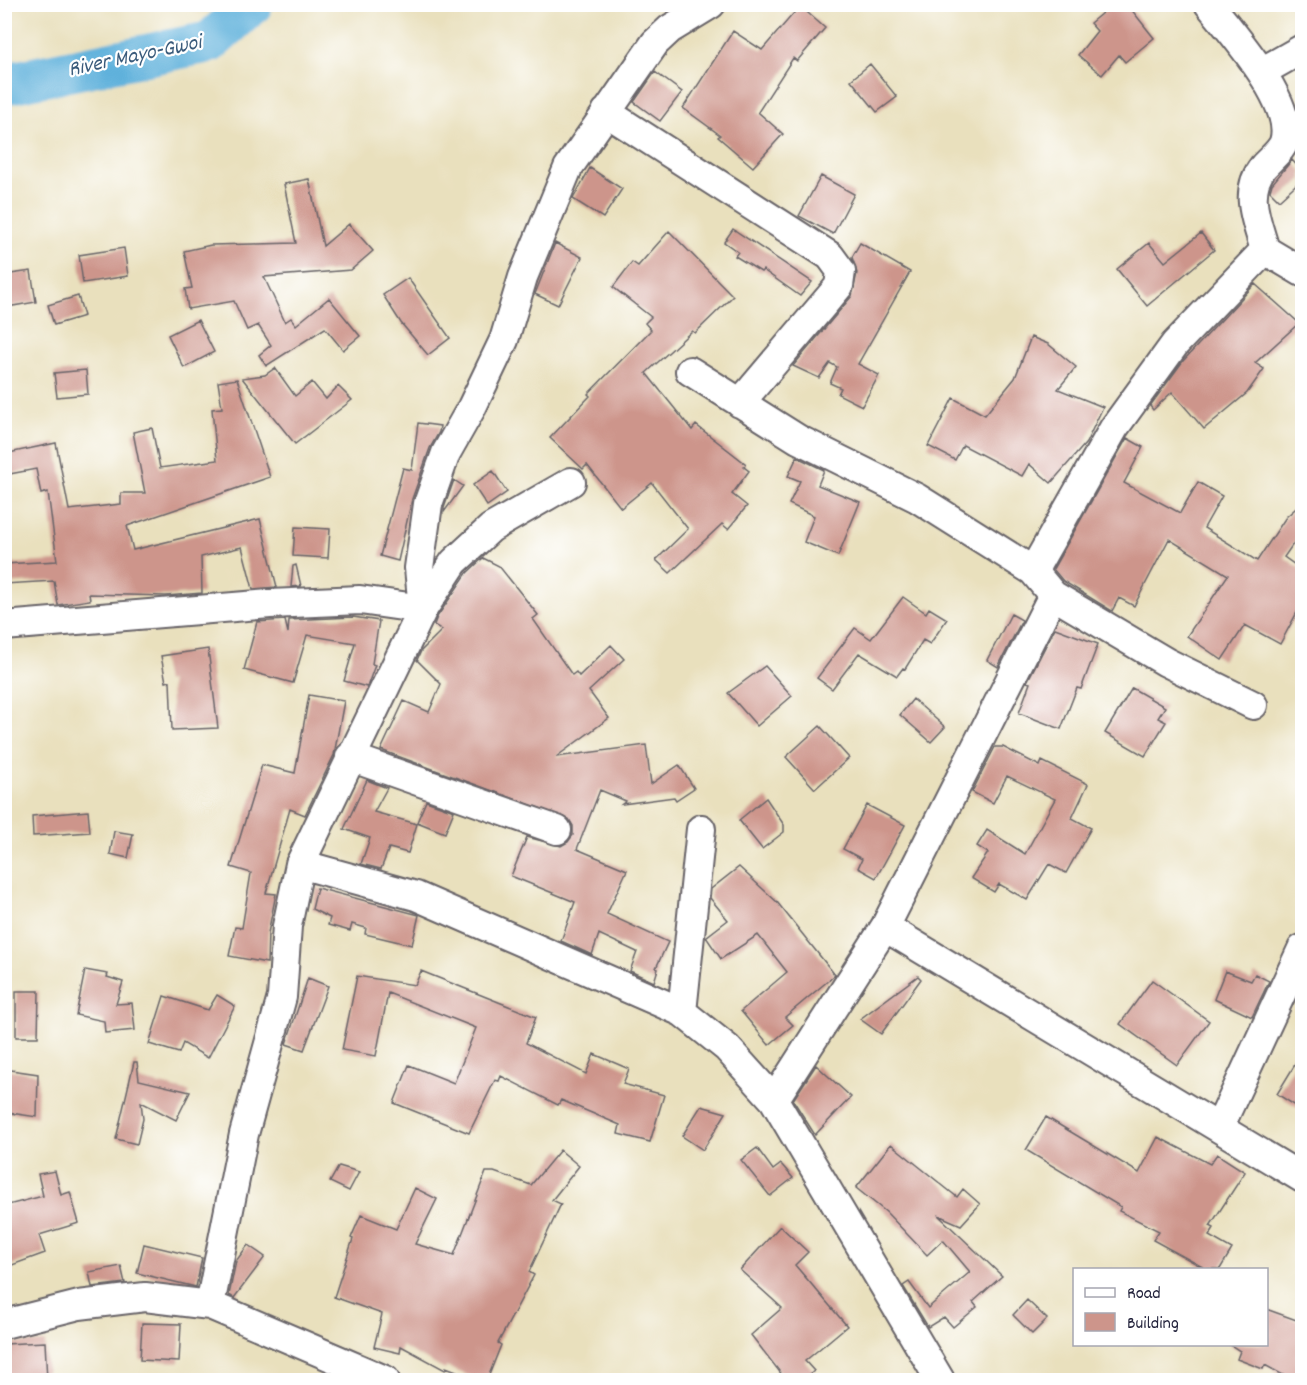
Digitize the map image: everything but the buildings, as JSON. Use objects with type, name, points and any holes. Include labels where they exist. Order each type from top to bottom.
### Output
[{"type":"street","points":[[423,609],[419,568],[428,504],[439,473],[504,340],[523,277],[568,168],[655,44],[670,29],[711,4]]},
{"type":"street","points":[[1209,4],[1263,72],[1285,122],[1284,143],[1252,183],[1252,199],[1265,250],[1302,272]]},
{"type":"street","points":[[1263,72],[1302,49]]},
{"type":"street","points":[[606,112],[831,256],[840,271],[839,286],[740,403]]},
{"type":"street","points":[[1033,571],[1114,428],[1175,344],[1265,250]]},
{"type":"street","points":[[690,371],[798,439],[917,498],[1033,571],[1053,595],[1166,662],[1253,705]]},
{"type":"street","points":[[210,1305],[244,1134],[282,997],[287,926],[300,864],[423,609],[454,562],[490,528],[571,482]]},
{"type":"street","points":[[774,1100],[885,927],[1053,595]]},
{"type":"street","points":[[4,626],[270,604],[360,600],[423,609]]},
{"type":"street","points":[[350,757],[557,830]]},
{"type":"street","points":[[682,1012],[701,829]]},
{"type":"street","points":[[300,864],[416,896],[682,1012],[727,1048],[774,1100],[940,1380]]},
{"type":"street","points":[[885,927],[1302,1178]]},
{"type":"street","points":[[1219,1128],[1302,949]]},
{"type":"street","points":[[4,1323],[78,1305],[146,1297],[210,1305],[385,1380]]},
{"type":"waterway","name":"River Mayo-Gwoi","points":[[4,84],[210,42],[252,4]]}]
